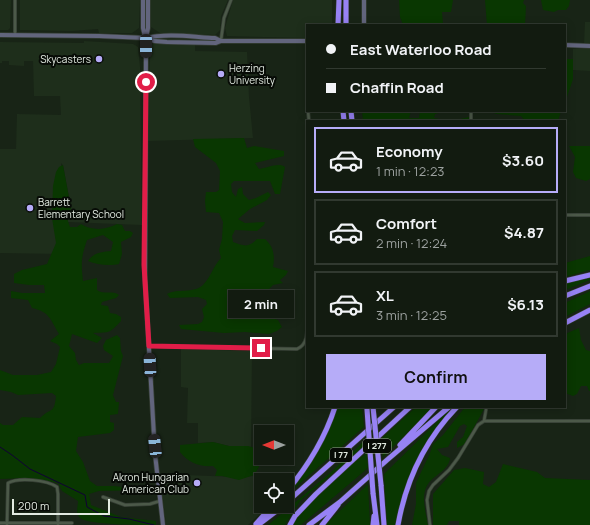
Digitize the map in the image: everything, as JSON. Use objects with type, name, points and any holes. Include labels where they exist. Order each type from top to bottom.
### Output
[{"type":"highway","points":[[338,24],[339,0]]},
{"type":"highway","points":[[346,0],[346,24]]},
{"type":"highway","points":[[566,281],[590,275]]},
{"type":"highway","points":[[566,296],[590,286]]},
{"type":"highway","points":[[566,323],[590,310]]},
{"type":"highway","points":[[294,482],[317,448],[335,408]]},
{"type":"highway","points":[[367,408],[374,525]]},
{"type":"highway","name":"I 277","points":[[373,408],[384,525]]},
{"type":"highway","name":"I 77","points":[[294,496],[393,408]]},
{"type":"highway","points":[[290,524],[295,516],[316,494],[409,408]]},
{"type":"highway","points":[[387,460],[410,433],[435,408]]},
{"type":"highway","points":[[309,525],[340,502],[448,408]]},
{"type":"highway","points":[[398,525],[404,497],[415,467],[434,435],[456,408]]},
{"type":"highway","points":[[373,493],[377,525]]},
{"type":"highway","points":[[322,525],[340,502]]},
{"type":"highway","points":[[255,525],[266,513]]},
{"type":"highway","points":[[258,525],[274,513]]},
{"type":"main road","points":[[143,0],[143,28],[146,38]]},
{"type":"main road","points":[[148,0],[148,28],[146,38],[144,257],[155,454],[163,525]]},
{"type":"main road","points":[[364,0],[364,24]]},
{"type":"main road","points":[[0,35],[146,38],[154,41],[216,43],[220,41],[306,41]]},
{"type":"main road","points":[[566,45],[590,46]]},
{"type":"street","points":[[15,0],[15,36]]},
{"type":"street","points":[[220,41],[224,18],[231,0]]},
{"type":"street","points":[[566,215],[590,215]]},
{"type":"street","points":[[149,346],[290,349],[299,348],[306,344]]},
{"type":"street","points":[[484,421],[486,410]]},
{"type":"street","points":[[430,525],[427,500],[428,492],[433,485],[449,470],[478,425],[484,421],[590,421]]},
{"type":"street","points":[[7,524],[8,483],[13,481],[44,482],[56,486],[58,494],[58,524]]},
{"type":"street","points":[[104,497],[125,504],[150,504],[160,501]]},
{"type":"street","points":[[0,523],[72,523]]},
{"type":"shaded area","points":[[0,0],[11,0],[10,28],[8,30],[0,30]]},
{"type":"shaded area","points":[[20,0],[140,0],[139,28],[132,33],[99,33],[98,29],[72,31],[20,30]]},
{"type":"shaded area","points":[[150,0],[228,0],[221,16],[220,30],[215,35],[160,33],[151,27]]},
{"type":"shaded area","points":[[233,0],[332,0],[332,24],[306,24],[306,38],[227,36],[225,28]]},
{"type":"shaded area","points":[[585,22],[590,22],[590,45],[584,45]]},
{"type":"shaded area","points":[[84,41],[133,44],[138,47],[140,67],[142,225],[68,222],[67,218],[71,208],[63,165],[61,163],[61,254],[0,253],[0,149],[16,149],[17,114],[61,115],[60,96],[34,96],[33,61],[24,61],[24,66],[9,65],[9,61],[2,61],[2,63],[0,63],[0,42],[84,43]]},
{"type":"shaded area","points":[[160,42],[195,45],[195,51],[247,52],[253,138],[147,141],[150,55],[152,44]]},
{"type":"shaded area","points":[[573,49],[590,49],[590,71],[573,70]]},
{"type":"shaded area","points":[[181,349],[252,351],[251,447],[229,446],[213,442],[198,443],[198,423],[187,423],[188,388],[181,387]]},
{"type":"shaded area","points":[[160,474],[236,477],[254,476],[254,513],[261,513],[248,525],[166,525]]},
{"type":"green space","points":[[399,0],[453,0],[451,12],[442,12],[443,24],[403,24],[400,17]]},
{"type":"green space","points":[[485,0],[524,0],[523,3],[526,6],[525,24],[487,24]]},
{"type":"green space","points":[[541,0],[570,0],[569,6],[566,10],[558,10],[554,12],[543,10]]},
{"type":"green space","points":[[566,59],[573,59],[573,79],[566,100]]},
{"type":"green space","points":[[362,112],[411,112],[409,118],[419,118],[420,112],[443,112],[435,114],[434,118],[445,120],[363,120]]},
{"type":"green space","points":[[490,112],[561,112],[558,120],[524,120],[521,116]]},
{"type":"green space","points":[[469,117],[469,120],[456,120]]},
{"type":"green space","points":[[244,138],[247,148],[254,146],[284,151],[284,156],[255,163],[259,169],[276,165],[285,167],[280,194],[275,194],[270,181],[234,181],[231,184],[232,192],[236,197],[238,189],[242,187],[243,194],[249,200],[268,192],[271,195],[267,200],[250,209],[238,219],[245,223],[265,222],[264,225],[257,231],[235,230],[232,236],[233,242],[249,245],[257,239],[265,239],[273,252],[273,267],[288,271],[280,280],[283,283],[273,285],[266,292],[264,301],[249,299],[227,304],[256,308],[263,311],[267,316],[278,320],[282,327],[269,334],[245,332],[224,333],[181,329],[179,325],[198,324],[202,322],[204,317],[202,309],[207,304],[206,300],[198,297],[170,298],[167,294],[176,291],[199,288],[206,282],[221,258],[219,250],[222,239],[223,222],[219,213],[206,212],[205,201],[206,192],[216,192],[219,190],[220,171],[216,163],[195,147],[193,139]]},
{"type":"green space","points":[[569,146],[590,146],[590,179],[586,181],[576,178],[573,172],[575,157]]},
{"type":"green space","points":[[63,165],[71,208],[67,218],[70,227],[77,227],[81,224],[90,228],[99,229],[108,228],[117,224],[122,225],[125,231],[130,231],[133,233],[131,237],[121,242],[122,254],[119,264],[104,265],[88,261],[90,258],[101,252],[111,251],[113,242],[103,235],[87,240],[84,251],[82,264],[83,281],[97,278],[97,290],[119,295],[116,298],[102,302],[101,305],[108,306],[110,313],[121,317],[121,321],[109,332],[93,333],[102,338],[97,343],[72,334],[69,346],[75,353],[76,360],[79,365],[84,363],[109,363],[113,356],[104,350],[103,346],[106,340],[117,335],[120,338],[123,356],[113,395],[116,402],[119,402],[118,414],[110,415],[110,422],[114,423],[114,430],[110,433],[78,437],[76,451],[83,462],[90,481],[97,486],[114,486],[146,490],[99,491],[89,494],[91,505],[121,517],[156,521],[156,525],[115,524],[85,520],[80,518],[78,514],[78,501],[62,491],[58,483],[29,478],[0,479],[0,423],[3,425],[13,425],[22,417],[40,418],[53,408],[55,402],[56,396],[52,393],[18,395],[0,390],[0,370],[13,375],[37,375],[51,372],[56,364],[60,347],[50,341],[59,334],[51,320],[43,312],[32,308],[28,300],[11,298],[11,291],[22,293],[45,293],[44,285],[14,283],[14,274],[22,270],[47,264],[56,243],[52,218],[53,186],[56,172],[59,167]]},
{"type":"green space","points":[[590,256],[590,270],[566,277],[566,263]]},
{"type":"green space","points":[[590,277],[590,280],[566,290],[566,283]]},
{"type":"green space","points":[[590,291],[590,304],[566,316],[566,303]]},
{"type":"green space","points":[[579,328],[581,340],[586,350],[590,351],[590,391],[587,386],[581,386],[577,394],[573,396],[566,393],[566,334]]},
{"type":"green space","points":[[337,408],[362,408],[364,427],[295,488],[294,485],[314,459]]},
{"type":"green space","points":[[415,408],[432,408],[383,457],[382,438]]},
{"type":"green space","points":[[464,408],[484,408],[465,444],[457,448],[457,442],[463,437],[467,426],[464,424],[460,426],[448,447],[437,449],[442,455],[450,458],[449,462],[447,466],[428,484],[424,493],[424,504],[428,525],[412,525],[416,504],[416,483],[433,444],[443,435]]},
{"type":"green space","points":[[448,411],[451,411],[410,477],[396,525],[387,525],[384,474]]},
{"type":"green space","points":[[365,440],[366,446],[300,501],[294,511],[294,503],[329,474]]},
{"type":"green space","points":[[213,442],[229,446],[248,446],[254,448],[254,465],[259,465],[259,467],[254,475],[239,480],[215,476],[217,470],[213,466],[203,466],[191,462],[180,452],[180,445]]},
{"type":"green space","points":[[367,453],[368,468],[301,525],[292,525],[298,515],[357,460]]},
{"type":"green space","points":[[503,464],[537,472],[545,478],[590,480],[590,525],[459,525],[459,521],[449,521],[447,525],[433,525],[433,494],[454,470],[465,468],[484,472],[483,484],[489,487],[496,482]]},
{"type":"green space","points":[[368,484],[370,525],[325,525]]},
{"type":"green space","points":[[282,513],[292,513],[285,525],[268,525]]},
{"type":"waterway","points":[[0,447],[30,469],[85,495],[87,507],[104,516],[129,519],[154,525]]},
{"type":"place","name":"Skycasters","points":[[99,59]]},
{"type":"place","name":"Herzing University","points":[[221,74]]},
{"type":"place","name":"Barrett Elementary School","points":[[30,208]]},
{"type":"place","name":"Akron Hungarian American Club","points":[[197,483]]},
{"type":"route","points":[[146,82],[144,279],[149,346],[261,348]]}]
